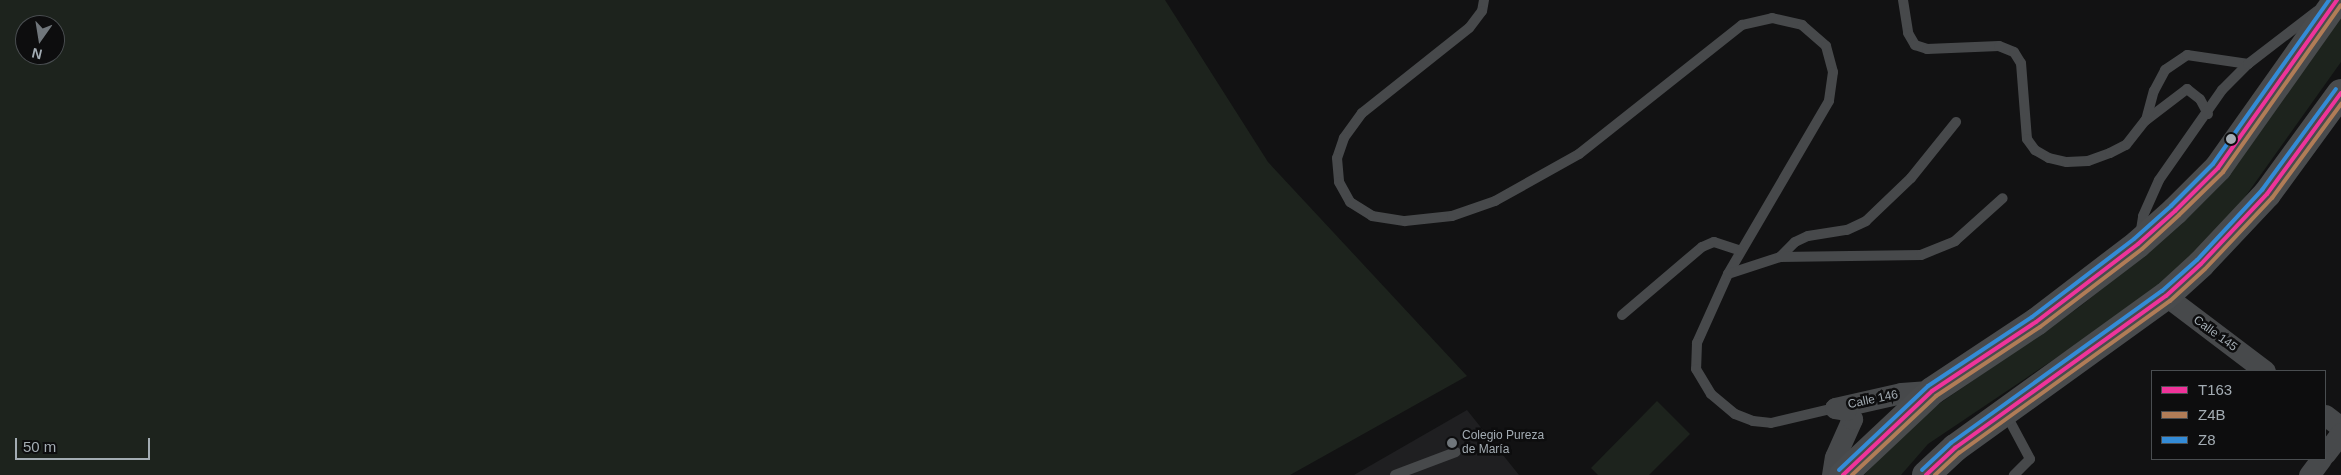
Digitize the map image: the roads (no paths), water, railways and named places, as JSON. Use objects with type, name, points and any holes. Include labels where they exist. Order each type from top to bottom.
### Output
[{"type":"main road","points":[[1843,475],[1932,391],[2036,322],[2138,244],[2218,168],[2336,0]]},
{"type":"main road","points":[[1926,475],[2004,412],[2166,296],[2255,208],[2339,101]]},
{"type":"street","name":"Calle 145","points":[[2166,296],[2264,370]]},
{"type":"street","name":"Calle 146","points":[[1836,408],[1901,393],[1932,391]]},
{"type":"street","name":"Calle 146","points":[[1832,475],[1835,458],[1852,420],[1846,410],[1836,408]]},
{"type":"street","points":[[2326,416],[2341,427]]},
{"type":"street","points":[[2326,453],[2341,433]]},
{"type":"street","points":[[2309,475],[2321,460]]},
{"type":"lane","points":[[1484,0],[1482,11],[1469,28],[1362,113],[1344,138],[1337,158],[1338,182],[1350,202],[1372,216],[1405,221],[1452,216],[1495,201],[1579,154],[1742,25],[1772,18],[1802,25],[1826,46],[1833,72],[1829,101],[1728,274],[1697,344],[1696,369],[1711,394],[1735,414],[1753,421],[1771,423],[1836,408]]},
{"type":"lane","points":[[1903,0],[1908,33],[1915,45],[1927,49],[1999,46],[2014,52],[2021,63],[2026,139],[2035,150],[2049,158],[2067,162],[2088,161],[2110,153],[2126,144],[2145,121],[2187,89],[2200,99],[2208,114]]},
{"type":"lane","points":[[2138,244],[2143,216],[2159,180],[2173,156],[2208,114],[2222,90],[2248,64],[2331,0]]},
{"type":"lane","points":[[2145,121],[2154,91],[2165,70],[2187,55],[2248,64]]},
{"type":"lane","points":[[1780,257],[1795,242],[1808,236],[1847,230],[1866,222],[1910,178],[1956,122]]},
{"type":"lane","points":[[1728,274],[1780,257],[1921,255],[1955,241],[2003,198]]},
{"type":"lane","points":[[1622,316],[1702,247],[1714,242],[1741,251]]},
{"type":"lane","points":[[2004,412],[2030,459],[2014,475]]},
{"type":"lane","points":[[1395,475],[1456,452]]},
{"type":"place","name":"Colegio Pureza de María","points":[[1452,443]]}]
